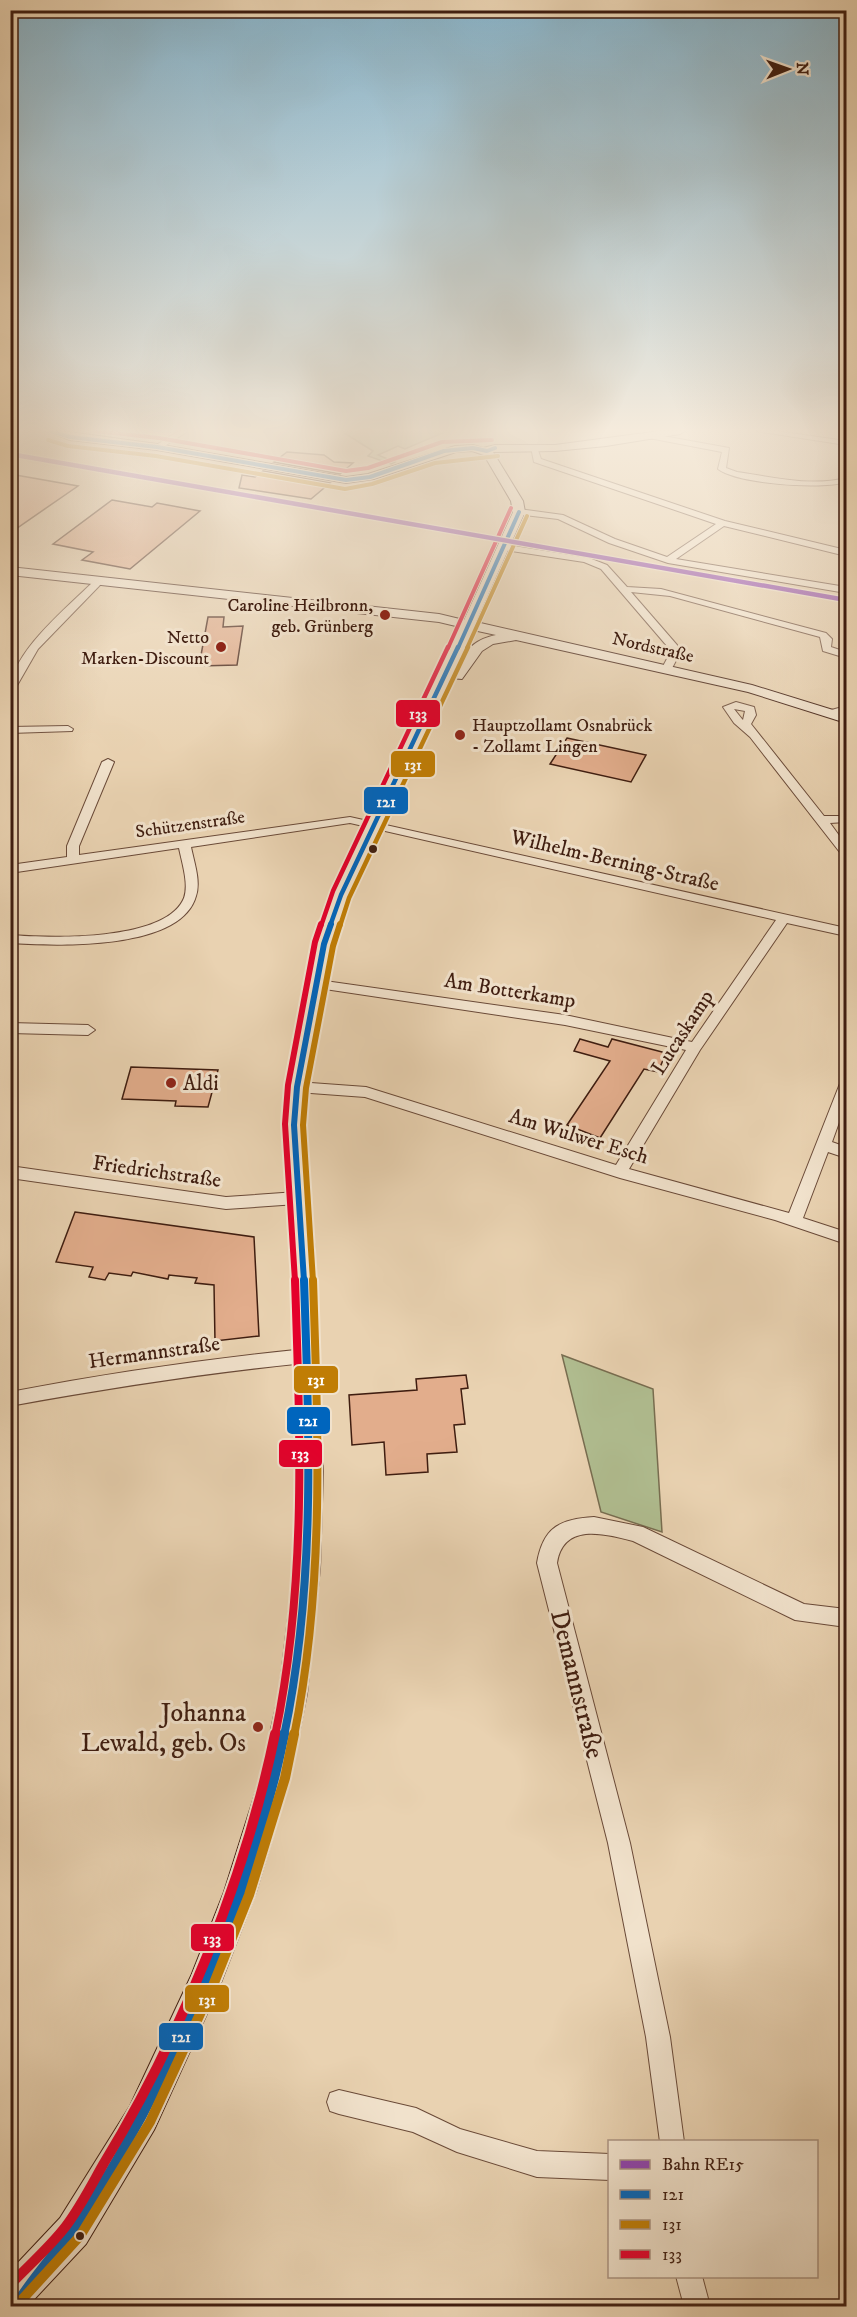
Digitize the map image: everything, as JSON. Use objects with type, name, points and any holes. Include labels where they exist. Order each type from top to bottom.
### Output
[{"type":"main road","points":[[20,2294],[73,2231],[142,2118],[204,1985],[240,1892],[276,1775],[291,1705],[301,1639],[307,1568],[310,1471],[303,1242],[297,1198],[294,1125],[297,1087],[324,944],[341,895],[437,694],[506,539]]},
{"type":"main road","name":"Nordstraße","points":[[10,571],[420,616],[468,624],[777,696],[846,719]]},
{"type":"main road","points":[[437,694],[451,685],[475,646],[482,642],[520,638],[554,643]]},
{"type":"street","points":[[610,539],[668,560],[846,590]]},
{"type":"street","points":[[668,560],[701,539]]},
{"type":"street","points":[[789,539],[846,553]]},
{"type":"street","points":[[502,547],[597,564],[610,572],[672,645],[674,655],[666,670]]},
{"type":"street","points":[[10,689],[34,648],[98,582]]},
{"type":"street","points":[[626,590],[641,588],[664,591],[716,608],[813,632],[827,639],[825,645],[827,650],[846,655]]},
{"type":"street","points":[[753,734],[738,721],[728,708],[736,705],[750,709],[751,716],[746,724],[846,852]]},
{"type":"street","name":"Nordstraße","points":[[829,712],[846,709]]},
{"type":"street","points":[[10,730],[68,729]]},
{"type":"street","points":[[73,859],[73,846],[108,762]]},
{"type":"street","points":[[822,820],[846,819]]},
{"type":"street","name":"Schützenstraße","points":[[10,869],[334,821],[350,820],[374,825]]},
{"type":"street","name":"Wilhelm-Berning-Straße","points":[[374,825],[846,932]]},
{"type":"street","points":[[10,939],[36,941],[102,939],[162,926],[180,914],[190,898],[190,879],[184,843]]},
{"type":"street","name":"Lucaskamp","points":[[620,1172],[695,1047],[785,917]]},
{"type":"street","name":"Am Botterkamp","points":[[318,984],[565,1020],[695,1047]]},
{"type":"street","points":[[10,1028],[88,1030]]},
{"type":"street","points":[[794,1221],[846,1086]]},
{"type":"street","name":"Am Wulwer Esch","points":[[297,1087],[366,1092],[620,1172],[846,1238]]},
{"type":"street","points":[[824,1145],[846,1153]]},
{"type":"street","name":"Friedrichstraße","points":[[10,1172],[226,1203],[297,1198]]},
{"type":"street","name":"Hermannstraße","points":[[10,1399],[203,1366],[305,1356]]},
{"type":"street","name":"Demannstraße","points":[[672,2140],[658,2037],[637,1924],[619,1843],[547,1563],[547,1551],[558,1533],[579,1526],[601,1525],[618,1528],[636,1533],[802,1613],[846,1618]]},
{"type":"street","points":[[339,2102],[416,2120],[457,2140],[537,2164],[608,2167]]},
{"type":"street","points":[[689,2278],[697,2307]]},
{"type":"green space","points":[[562,1355],[653,1389],[662,1532],[601,1512]]},
{"type":"building","points":[[60,539],[166,539],[130,569],[82,560],[93,552],[53,544]]},
{"type":"building","name":"Netto Marken-Discount","points":[[208,617],[224,617],[223,627],[243,626],[237,665],[199,666]]},
{"type":"building","points":[[567,738],[646,755],[631,782],[550,764]]},
{"type":"building","points":[[580,1039],[608,1047],[612,1039],[666,1053],[658,1072],[644,1069],[600,1138],[567,1125],[610,1061],[574,1051]]},
{"type":"building","name":"Aldi","points":[[131,1067],[218,1070],[208,1107],[175,1106],[176,1101],[122,1099]]},
{"type":"building","points":[[75,1212],[254,1237],[259,1336],[215,1341],[214,1285],[195,1283],[197,1278],[169,1275],[168,1279],[133,1272],[131,1276],[109,1273],[105,1280],[89,1277],[93,1267],[56,1262]]},
{"type":"building","points":[[466,1375],[468,1388],[461,1389],[465,1424],[454,1425],[457,1452],[427,1454],[428,1472],[386,1475],[384,1442],[352,1445],[349,1395],[417,1390],[416,1379]]},
{"type":"rail line","name":"RE15","points":[[497,539],[846,600]]},
{"type":"transit line","name":"133","points":[[10,2285],[66,2226],[134,2114],[196,1981],[231,1889],[267,1773],[284,1692],[298,1567],[301,1471],[294,1243],[288,1198],[285,1124],[288,1085],[315,942],[333,891],[429,690],[497,539]]},
{"type":"transit line","name":"121","points":[[15,2306],[34,2277],[73,2231],[90,2205],[142,2118],[167,2069],[204,1985],[240,1892],[276,1775],[293,1693],[307,1568],[310,1471],[303,1242],[297,1198],[294,1125],[297,1087],[324,944],[341,895],[437,694],[507,539]]},
{"type":"transit line","name":"131","points":[[17,2305],[80,2236],[150,2122],[212,1988],[249,1895],[285,1778],[302,1694],[316,1569],[319,1471],[312,1242],[306,1197],[303,1125],[306,1088],[333,946],[349,898],[445,698],[517,539]]},
{"type":"place","name":"Caroline Heilbronn, geb. Grünberg","points":[[385,615]]},
{"type":"place","name":"Netto Marken-Discount","points":[[221,647]]},
{"type":"place","name":"Hauptzollamt Osnabrück - Zollamt Lingen","points":[[460,735]]},
{"type":"place","name":"Aldi","points":[[171,1083]]},
{"type":"place","name":"Johanna Lewald, geb. Os","points":[[258,1727]]}]
